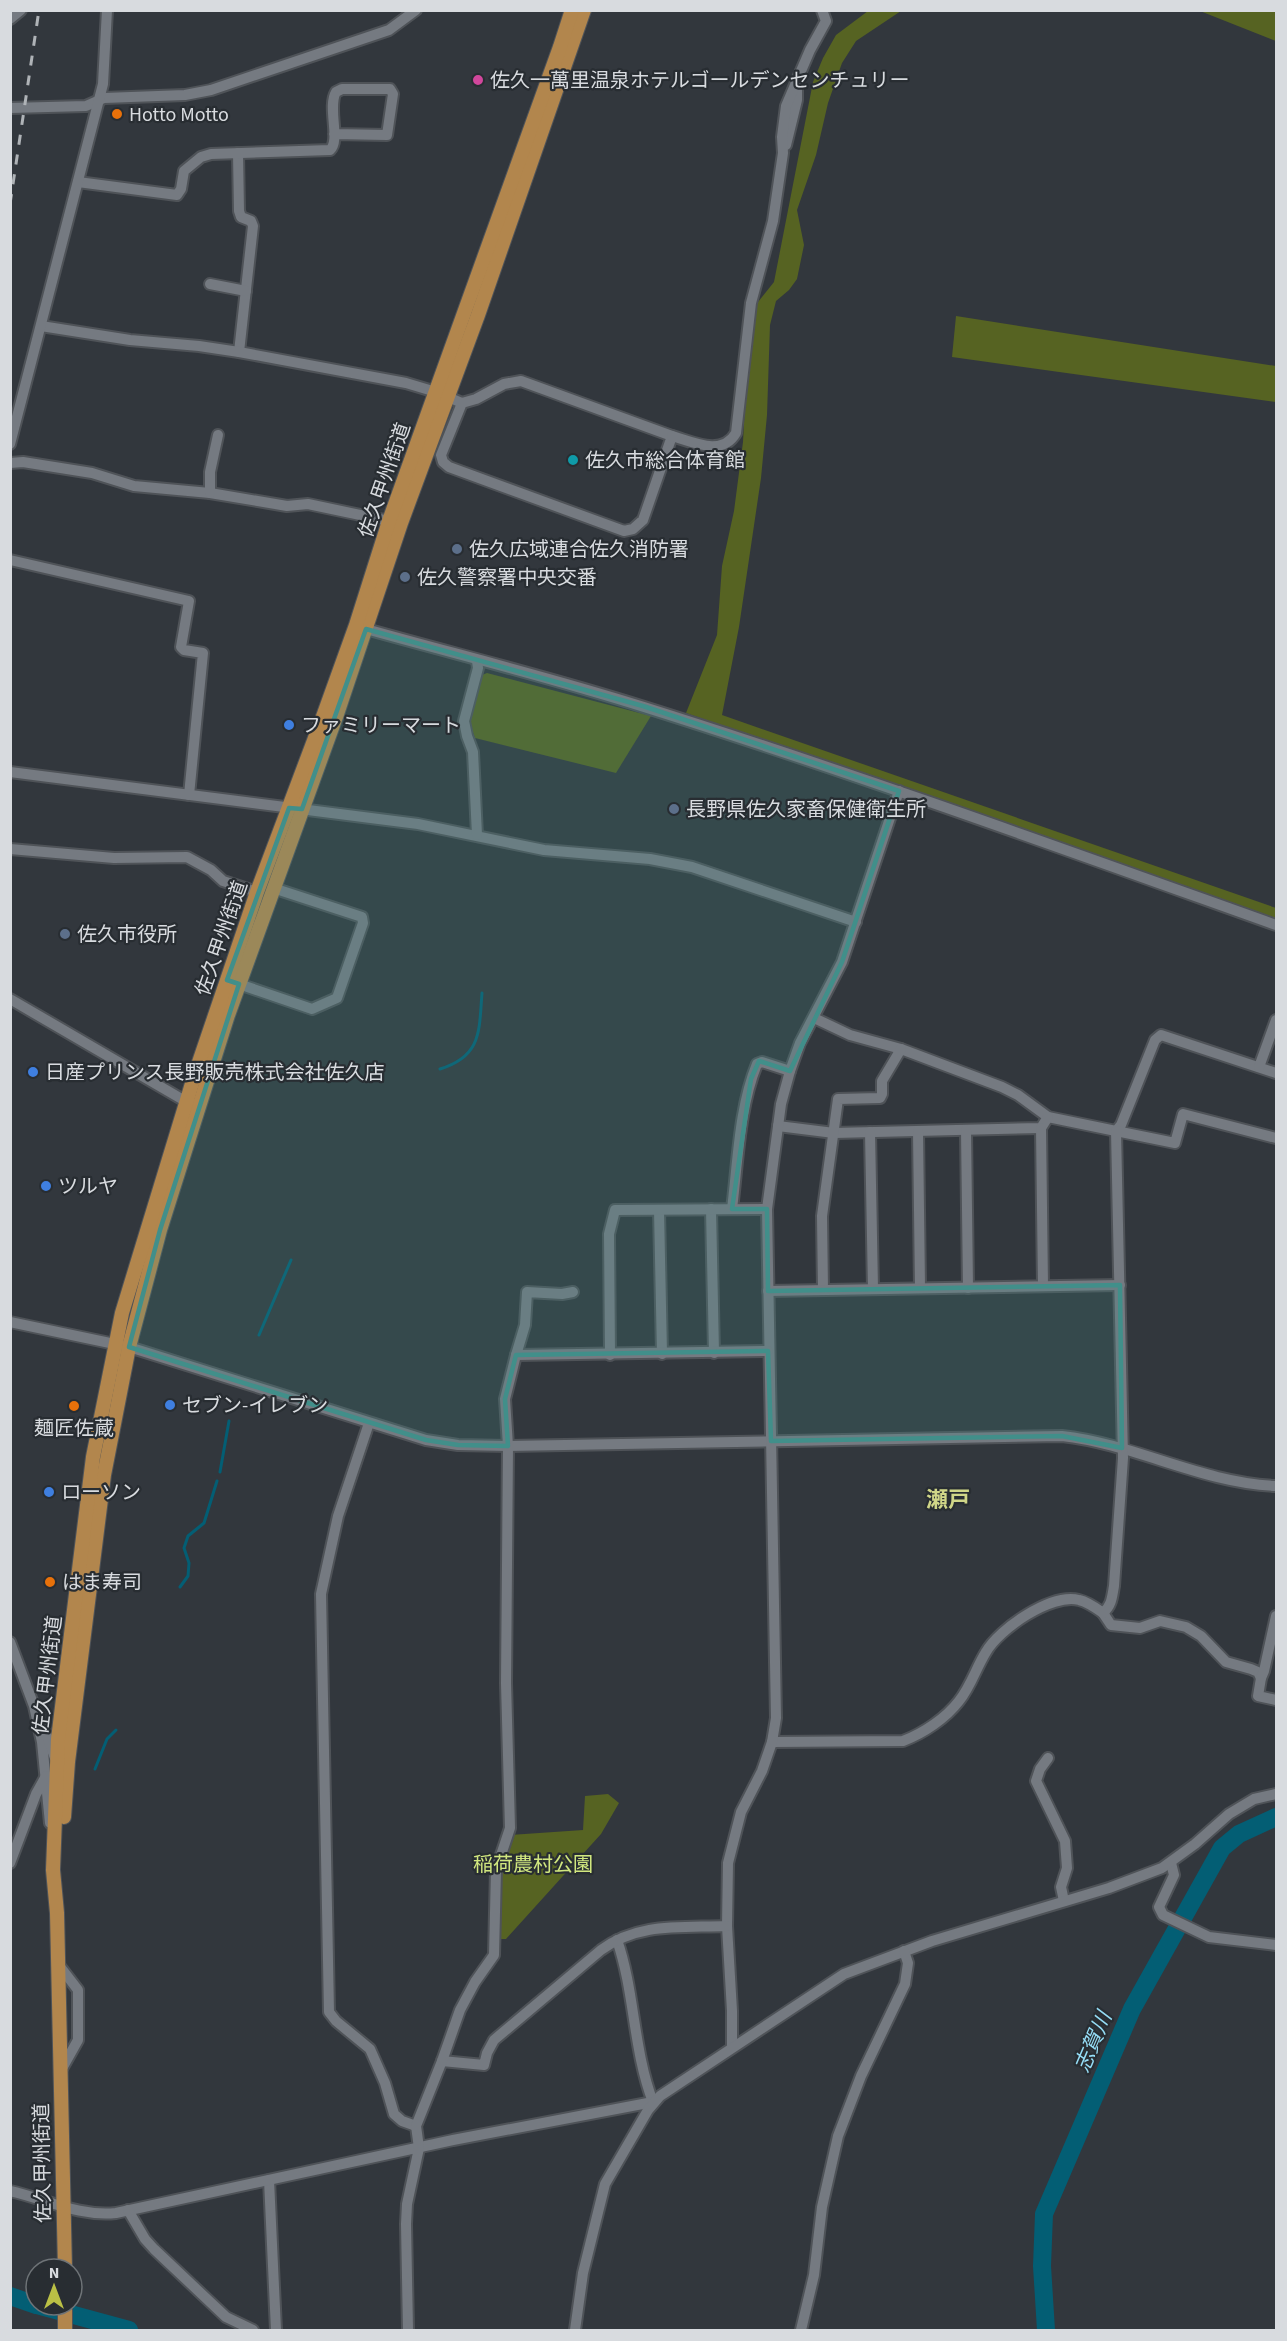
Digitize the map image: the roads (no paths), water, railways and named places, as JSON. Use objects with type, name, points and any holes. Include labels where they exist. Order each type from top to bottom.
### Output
[{"type":"main road","name":"佐久甲州街道","points":[[64,2257],[57,1913],[53,1870],[57,1763],[93,1457],[114,1344],[129,1285],[233,982],[257,892],[295,809],[366,629],[441,394],[572,10]]},
{"type":"main road","name":"佐久甲州街道","points":[[233,982],[273,888],[295,809],[389,521],[494,271],[584,10]]},
{"type":"main road","name":"佐久甲州街道","points":[[57,1913],[69,1750],[104,1475],[129,1347],[192,1105]]},
{"type":"street","points":[[10,19],[21,10]]},
{"type":"street","points":[[10,444],[103,84],[107,10]]},
{"type":"street","points":[[41,326],[130,340],[239,352],[406,383],[462,403],[476,399],[504,384],[521,381],[672,436],[709,446],[718,447],[728,443],[736,433],[751,303],[773,221],[783,153],[797,100],[797,84],[810,50],[826,21],[822,10]]},
{"type":"street","points":[[10,108],[86,106],[111,97],[185,95],[211,90],[389,30],[410,12]]},
{"type":"street","points":[[78,182],[177,195],[181,189],[184,171],[201,157],[238,153],[330,150],[333,148],[333,100],[336,92],[342,89],[390,89],[393,94],[387,135],[334,134]]},
{"type":"street","points":[[238,153],[239,211],[241,217],[251,221],[253,226],[239,352]]},
{"type":"street","points":[[210,284],[246,291]]},
{"type":"street","points":[[462,403],[441,455],[443,462],[449,467],[624,531],[633,530],[643,520],[672,436]]},
{"type":"street","points":[[210,494],[210,472],[218,435]]},
{"type":"street","points":[[10,463],[32,463],[92,473],[134,486],[210,494],[287,506],[308,504],[389,521]]},
{"type":"street","points":[[10,560],[189,601],[181,647],[184,650],[203,653],[189,795]]},
{"type":"street","points":[[366,629],[643,706],[899,791],[1276,925]]},
{"type":"street","points":[[477,661],[478,668],[464,721],[466,736],[473,752],[477,835]]},
{"type":"street","points":[[10,772],[418,824],[544,850],[668,861],[705,871],[856,922]]},
{"type":"street","points":[[732,2047],[727,1926],[728,1863],[741,1812],[762,1771],[772,1742],[776,1711],[767,1209],[778,1126],[790,1071],[800,1043],[842,962],[899,791]]},
{"type":"street","points":[[10,849],[114,858],[187,857],[211,870],[223,881],[257,892]]},
{"type":"street","points":[[233,982],[312,1009],[337,999],[363,923],[362,917],[273,888]]},
{"type":"street","points":[[10,999],[192,1105]]},
{"type":"street","points":[[814,1018],[850,1035],[901,1049],[1010,1091],[1048,1117],[1175,1143],[1183,1114],[1276,1138]]},
{"type":"street","points":[[1259,1067],[1276,1020]]},
{"type":"street","points":[[1103,1613],[1112,1604],[1123,1458],[1116,1131],[1121,1125],[1157,1037],[1166,1036],[1276,1073]]},
{"type":"street","points":[[823,1290],[822,1216],[838,1099],[880,1098],[882,1081],[901,1049]]},
{"type":"street","points":[[732,1209],[744,1108],[757,1064],[762,1062],[790,1071]]},
{"type":"street","points":[[1043,1286],[1041,1128],[1048,1117]]},
{"type":"street","points":[[778,1126],[834,1133],[1041,1128]]},
{"type":"street","points":[[966,1130],[968,1288]]},
{"type":"street","points":[[918,1131],[920,1288]]},
{"type":"street","points":[[870,1132],[873,1289]]},
{"type":"street","points":[[659,1209],[662,1354]]},
{"type":"street","points":[[711,1209],[714,1353]]},
{"type":"street","points":[[610,1355],[609,1234],[615,1210],[767,1209]]},
{"type":"street","points":[[768,1291],[1120,1285]]},
{"type":"street","points":[[408,2331],[407,2204],[419,2148],[416,2126],[460,2010],[474,1982],[494,1955],[496,1870],[510,1828],[506,1683],[508,1446],[505,1399],[525,1325],[527,1292],[561,1294],[573,1292]]},
{"type":"street","points":[[10,1322],[129,1347],[369,1423],[441,1443],[508,1446],[1062,1436],[1083,1438],[1122,1448],[1149,1458],[1228,1479],[1276,1486]]},
{"type":"street","points":[[516,1355],[768,1351]]},
{"type":"street","points":[[369,1423],[338,1516],[324,1575],[321,1605],[329,2012],[336,2021],[370,2049],[385,2083],[394,2114],[402,2121],[416,2126]]},
{"type":"street","points":[[772,1742],[903,1741],[908,1739],[931,1726],[950,1711],[966,1690],[993,1642],[1023,1616],[1043,1606],[1072,1599],[1086,1603],[1103,1613],[1112,1624],[1140,1628],[1160,1621],[1186,1627],[1201,1636],[1226,1662],[1258,1672],[1261,1678]]},
{"type":"street","points":[[1276,1616],[1258,1696],[1276,1700]]},
{"type":"street","points":[[10,1642],[33,1706],[50,1740],[65,1797]]},
{"type":"street","points":[[33,1706],[46,1776],[53,1870]]},
{"type":"street","points":[[1048,1758],[1040,1768],[1036,1781],[1065,1842],[1067,1868],[1061,1887],[1064,1901]]},
{"type":"street","points":[[10,1863],[36,1794],[46,1776]]},
{"type":"street","points":[[10,2191],[94,2215],[128,2210],[419,2148],[653,2102],[844,1974],[904,1951],[1109,1888],[1171,1863],[1229,1814],[1254,1799],[1276,1794]]},
{"type":"street","points":[[1171,1863],[1174,1875],[1159,1907],[1163,1915],[1209,1937],[1276,1945]]},
{"type":"street","points":[[442,2061],[484,2064],[494,2040],[601,1950],[617,1940],[644,1929],[727,1926]]},
{"type":"street","points":[[575,2331],[583,2273],[605,2184],[653,2102],[639,2055],[632,2003],[617,1940]]},
{"type":"street","points":[[801,2331],[814,2275],[822,2207],[838,2136],[861,2076],[905,1984],[908,1963],[904,1951]]},
{"type":"street","points":[[58,1964],[78,1990],[78,2040],[60,2073]]},
{"type":"street","points":[[269,2180],[276,2331]]},
{"type":"street","points":[[128,2210],[153,2249],[226,2317],[253,2331]]},
{"type":"waterway","points":[[440,1069],[464,1057],[476,1040],[482,993]]},
{"type":"waterway","points":[[259,1335],[291,1260]]},
{"type":"waterway","points":[[220,1472],[229,1421]]},
{"type":"waterway","points":[[180,1587],[188,1576],[189,1563],[184,1548],[188,1536],[204,1523],[217,1481]]},
{"type":"waterway","points":[[95,1769],[107,1739],[116,1730]]},
{"type":"waterway","name":"志賀川","points":[[1046,2330],[1042,2266],[1044,2214],[1132,2009],[1222,1848],[1239,1834],[1276,1817]]},
{"type":"waterway","points":[[10,2296],[24,2301]]},
{"type":"waterway","points":[[81,2317],[129,2330]]},
{"type":"railway","points":[[10,204],[39,10]]},
{"type":"place","name":"佐久一萬里温泉ホテルゴールデンセンチュリー","points":[[478,80]]},
{"type":"place","name":"Hotto Motto","points":[[117,114]]},
{"type":"place","name":"佐久市総合体育館","points":[[573,460]]},
{"type":"place","name":"佐久広域連合佐久消防署","points":[[457,549]]},
{"type":"place","name":"佐久警察署中央交番","points":[[405,577]]},
{"type":"place","name":"ファミリーマート","points":[[289,725]]},
{"type":"place","name":"長野県佐久家畜保健衛生所","points":[[674,809]]},
{"type":"place","name":"佐久市役所","points":[[65,934]]},
{"type":"place","name":"日産プリンス長野販売株式会社佐久店","points":[[33,1072]]},
{"type":"place","name":"ツルヤ","points":[[46,1186]]},
{"type":"place","name":"セブン-イレブン","points":[[170,1405]]},
{"type":"place","name":"麺匠佐蔵","points":[[74,1406]]},
{"type":"place","name":"ローソン","points":[[49,1492]]},
{"type":"place","name":"はま寿司","points":[[50,1582]]},
{"type":"district","name":"瀬戸","points":[[948,1499]]},
{"type":"park label","name":"稲荷農村公園","points":[[533,1864]]}]
